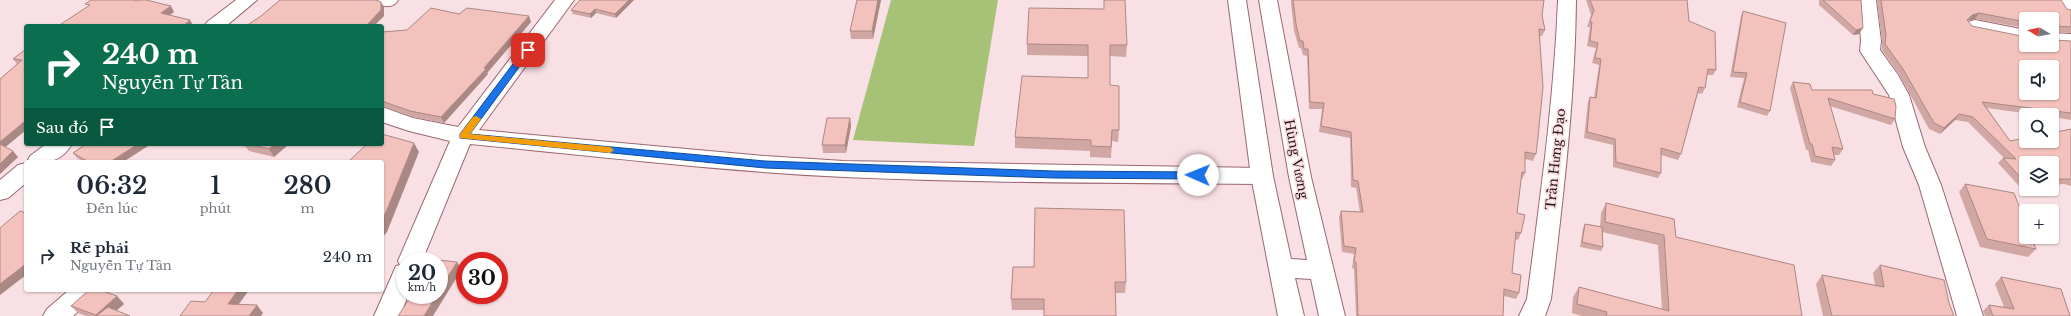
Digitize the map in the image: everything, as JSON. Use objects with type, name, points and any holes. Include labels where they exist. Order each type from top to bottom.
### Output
[{"type":"street","points":[[217,24],[248,0]]},
{"type":"street","points":[[414,252],[463,136],[565,0]]},
{"type":"street","points":[[1237,0],[1262,176],[1291,316]]},
{"type":"street","name":"Hùng Vương","points":[[1268,0],[1300,177],[1332,316]]},
{"type":"street","name":"Trần Hưng Đạo","points":[[1532,316],[1539,299],[1555,174],[1567,37],[1567,0]]},
{"type":"street","points":[[1867,0],[1871,41],[1870,51],[1891,80],[1899,95],[1914,147],[1930,185],[1970,316]]},
{"type":"street","points":[[2063,0],[2071,10]]},
{"type":"street","points":[[1975,26],[2019,35]]},
{"type":"street","points":[[2059,39],[2071,40]]},
{"type":"street","points":[[384,115],[409,124],[463,136],[765,164],[844,169],[1054,174],[1262,176]]},
{"type":"street","points":[[41,160],[58,146]]},
{"type":"street","points":[[0,192],[24,173]]},
{"type":"street","points":[[1282,268],[1321,270]]},
{"type":"street","points":[[56,316],[83,292]]},
{"type":"street","points":[[386,316],[396,293]]},
{"type":"green space","points":[[891,0],[998,0],[974,146],[853,140]]},
{"type":"building","points":[[91,0],[146,0],[171,6],[161,13],[190,20],[185,24],[61,24],[90,5],[85,4]]},
{"type":"building","points":[[280,0],[376,0],[381,2],[381,10],[368,24],[249,24]]},
{"type":"building","points":[[580,0],[629,0],[615,14],[595,9],[590,14],[571,10]]},
{"type":"building","points":[[857,0],[878,0],[872,31],[850,31]]},
{"type":"building","points":[[1104,0],[1125,0],[1127,45],[1110,45],[1110,85],[1119,86],[1119,130],[1112,130],[1111,147],[1091,146],[1091,140],[1015,137],[1022,76],[1088,78],[1088,45],[1027,44],[1029,8],[1104,9]]},
{"type":"building","points":[[1293,0],[1544,0],[1542,15],[1545,30],[1539,29],[1543,87],[1536,154],[1525,152],[1525,173],[1522,172],[1517,213],[1525,215],[1521,233],[1516,232],[1512,273],[1521,275],[1519,293],[1504,289],[1503,316],[1358,316],[1356,262],[1354,262],[1356,248],[1344,246],[1341,211],[1363,212],[1358,181],[1353,180],[1351,132],[1321,126],[1324,103],[1310,102],[1308,49],[1304,49],[1303,41],[1300,41]]},
{"type":"building","points":[[1590,0],[1687,0],[1689,21],[1715,32],[1716,70],[1708,69],[1705,88],[1699,87],[1681,154],[1661,148],[1661,173],[1616,162],[1615,139],[1587,132],[1590,97],[1596,98],[1601,59],[1595,58],[1598,43],[1590,41],[1592,22],[1590,21],[1594,10]]},
{"type":"building","points":[[1823,0],[1861,0],[1863,28],[1856,30]]},
{"type":"building","points":[[1881,0],[2061,0],[2067,9],[2071,10],[2071,27],[2059,26],[2059,12],[2019,12],[2019,21],[1979,13],[1972,15],[1967,20],[1972,26],[2019,36],[2019,52],[2059,52],[2059,40],[2071,41],[2071,113],[2059,112],[2059,108],[2031,108],[1982,102],[2010,141],[2019,139],[2019,148],[2059,148],[2059,132],[2071,129],[2071,179],[2059,179],[2059,156],[2019,156],[2019,176],[2003,158],[2016,159],[1973,117],[1959,114],[1944,128],[1934,123],[1903,69],[1885,44],[1886,35]]},
{"type":"building","points":[[431,8],[459,14],[467,8],[529,16],[484,68],[486,69],[441,117],[410,111],[384,102],[384,32],[407,30]]},
{"type":"building","points":[[1743,11],[1786,23],[1770,111],[1740,102],[1747,73],[1733,72]]},
{"type":"building","points":[[24,51],[24,122],[0,142],[0,79],[22,60],[13,59]]},
{"type":"building","points":[[1793,82],[1810,84],[1812,90],[1872,90],[1873,94],[1894,99],[1896,106],[1895,119],[1828,98],[1843,149],[1832,147],[1835,160],[1815,156],[1812,144],[1810,144]]},
{"type":"building","points":[[827,118],[850,118],[845,145],[822,145]]},
{"type":"building","points":[[384,135],[414,143],[384,217],[384,160],[350,160],[365,146],[384,146]]},
{"type":"building","points":[[0,144],[13,151],[0,164]]},
{"type":"building","points":[[83,146],[135,146],[113,160],[85,160],[73,153]]},
{"type":"building","points":[[256,146],[273,146],[269,149]]},
{"type":"building","points":[[1965,184],[2014,193],[2019,206],[2019,244],[2034,244],[2036,249],[1987,239]]},
{"type":"building","points":[[1606,203],[1674,219],[1676,237],[1794,265],[1802,316],[1606,316],[1607,312],[1577,304],[1579,287],[1669,311],[1664,235],[1605,222]]},
{"type":"building","points":[[1035,208],[1124,210],[1126,282],[1115,282],[1116,316],[1044,316],[1044,299],[1011,299],[1013,267],[1034,267]]},
{"type":"building","points":[[20,211],[24,212],[24,266],[0,284],[0,228]]},
{"type":"building","points":[[1585,224],[1602,227],[1603,247],[1582,242]]},
{"type":"building","points":[[448,261],[456,262],[448,276]]},
{"type":"building","points":[[1880,265],[1944,280],[1949,303],[1954,316],[1832,316],[1822,275],[1884,287]]},
{"type":"building","points":[[2001,277],[2061,289],[2070,316],[1993,316],[1989,305],[2014,309]]},
{"type":"building","points":[[87,292],[106,292],[117,296],[96,315],[71,306]]},
{"type":"building","points":[[212,292],[237,292],[228,304],[257,305],[249,316],[180,316],[191,301],[205,302]]},
{"type":"building","points":[[406,304],[431,304],[424,316],[398,316]]},
{"type":"building","points":[[108,307],[130,316],[96,316]]},
{"type":"slow traffic","points":[[476,119],[463,136],[610,150]]},
{"type":"route","points":[[528,50],[463,136],[765,164],[844,169],[1054,174],[1198,175]]}]
